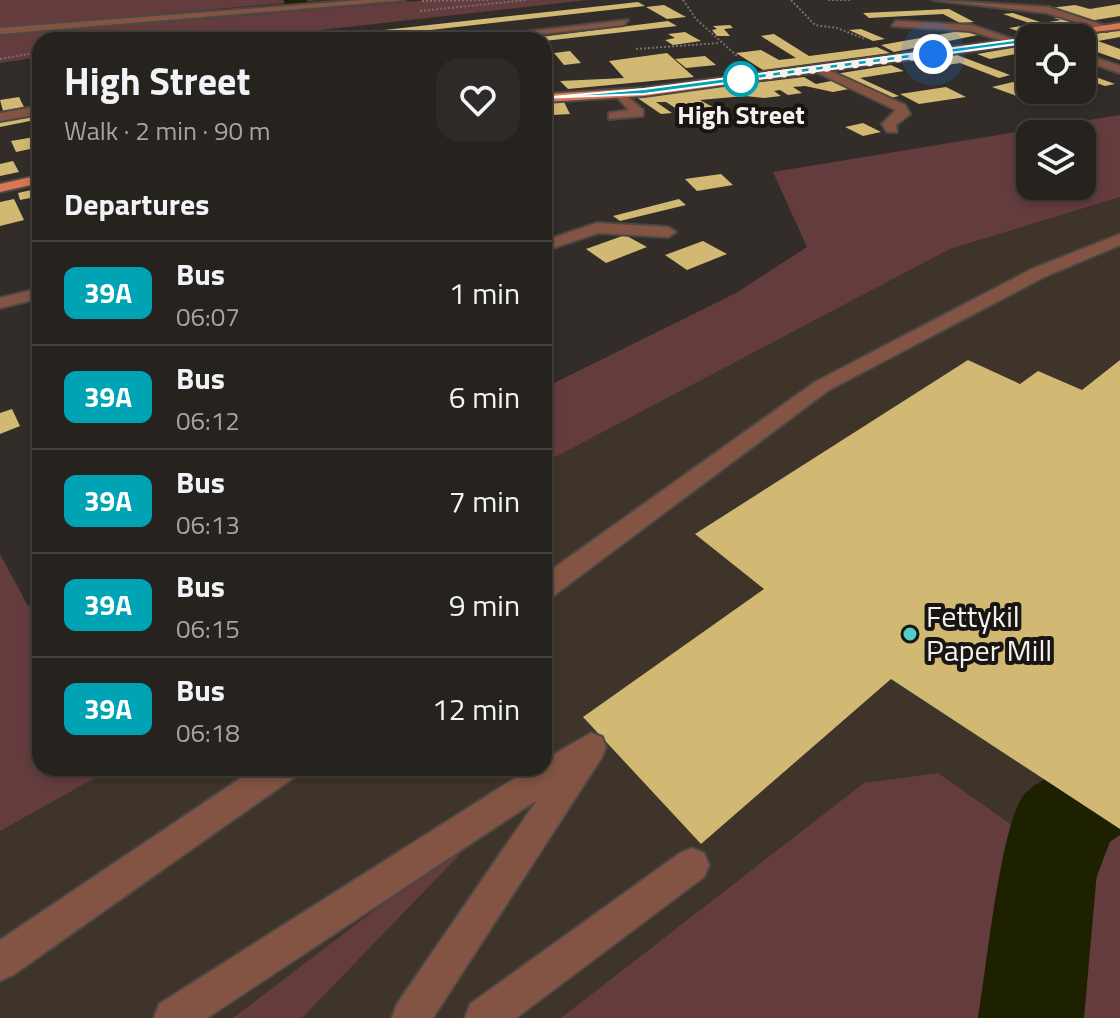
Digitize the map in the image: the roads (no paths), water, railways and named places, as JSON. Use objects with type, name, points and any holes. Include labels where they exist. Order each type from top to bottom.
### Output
[{"type":"main road","points":[[1096,30],[1120,26]]},
{"type":"main road","points":[[552,97],[763,76],[1016,42]]},
{"type":"main road","points":[[0,188],[32,181]]},
{"type":"street","points":[[0,31],[400,0]]},
{"type":"street","points":[[938,0],[1048,10],[1107,28]]},
{"type":"street","points":[[533,32],[624,22]]},
{"type":"street","points":[[896,24],[971,28],[1016,39]]},
{"type":"street","points":[[1096,61],[1120,70]]},
{"type":"street","points":[[1096,65],[1104,64]]},
{"type":"street","points":[[818,69],[901,108],[904,114],[888,124],[892,129]]},
{"type":"street","points":[[613,116],[639,113],[619,93]]},
{"type":"street","points":[[0,117],[32,111]]},
{"type":"street","points":[[552,243],[597,228],[668,232]]},
{"type":"street","points":[[552,583],[822,386],[1038,273],[1120,239]]},
{"type":"street","points":[[0,303],[32,295]]},
{"type":"street","points":[[411,1018],[591,747],[552,772]]},
{"type":"street","points":[[0,962],[270,776]]},
{"type":"street","points":[[173,1018],[546,776]]},
{"type":"street","points":[[484,1018],[692,865]]},
{"type":"waterway","points":[[289,0],[302,0]]},
{"type":"waterway","points":[[1031,1018],[1056,825],[1120,785]]},
{"type":"place","name":"High Street","points":[[741,79]]},
{"type":"place","name":"Fettykil Paper Mill","points":[[910,634]]}]
